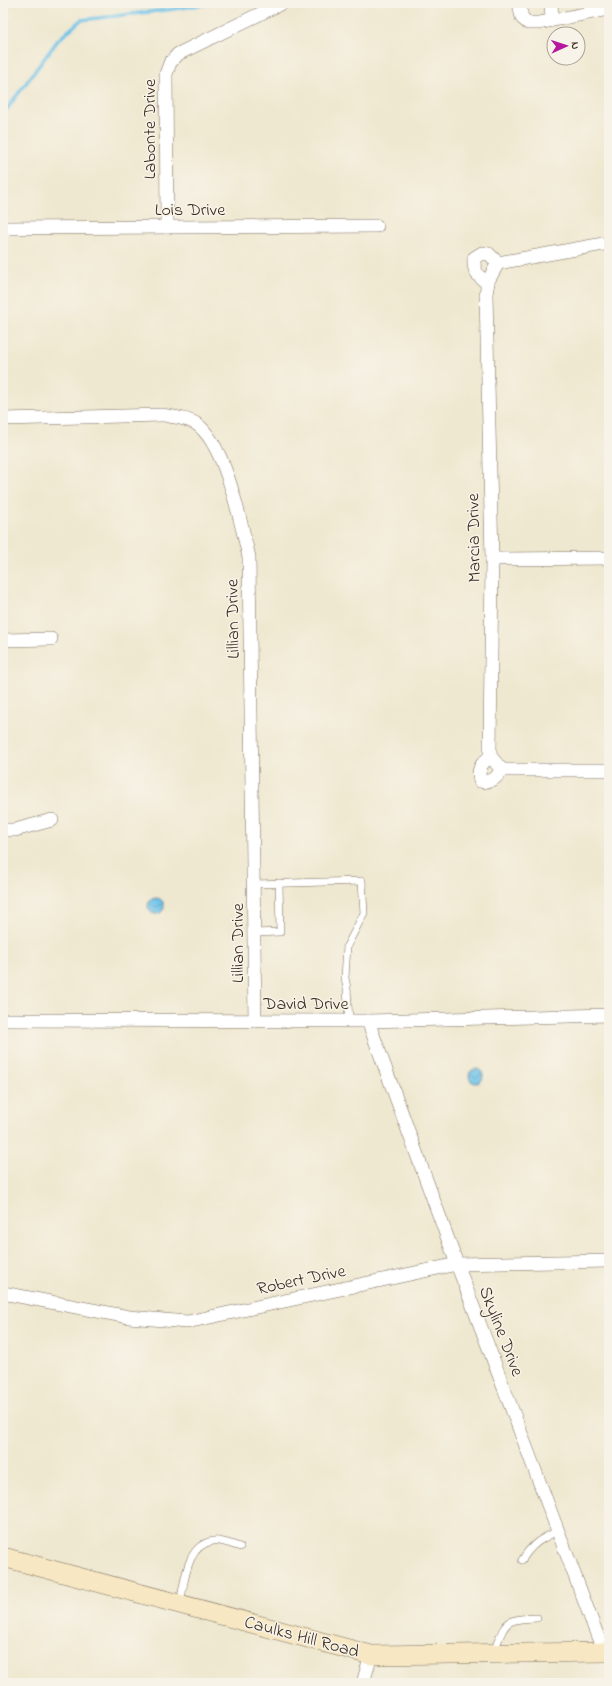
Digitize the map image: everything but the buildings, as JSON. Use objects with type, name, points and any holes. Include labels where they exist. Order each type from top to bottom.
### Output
[{"type":"main road","name":"Caulks Hill Road","points":[[3,1557],[371,1655],[607,1652]]},
{"type":"street","name":"Labonte Drive","points":[[167,227],[166,74],[170,63],[178,54],[282,3]]},
{"type":"street","points":[[519,3],[522,18],[528,23],[539,23],[609,9]]},
{"type":"street","points":[[551,3],[552,20]]},
{"type":"street","name":"Lois Drive","points":[[3,228],[377,226]]},
{"type":"street","points":[[488,284],[476,274],[474,270],[474,258],[482,253],[489,254],[498,263],[609,243]]},
{"type":"street","name":"Marcia Drive","points":[[491,757],[492,559],[486,294],[488,284],[498,263]]},
{"type":"street","name":"Lillian Drive","points":[[3,419],[163,415],[182,418],[195,423],[208,435],[233,490],[249,557],[255,1021]]},
{"type":"street","points":[[492,559],[609,558]]},
{"type":"street","points":[[3,640],[51,639]]},
{"type":"street","points":[[502,770],[495,779],[488,782],[480,781],[479,770],[486,760],[491,757],[502,770],[609,770]]},
{"type":"street","points":[[3,830],[15,830],[52,820]]},
{"type":"street","name":"David Drive","points":[[3,1020],[368,1021],[609,1015]]},
{"type":"street","name":"Skyline Drive","points":[[368,1021],[457,1264],[558,1531],[607,1652]]},
{"type":"street","name":"Robert Drive","points":[[3,1294],[129,1317],[187,1322],[457,1264],[609,1261]]},
{"type":"street","points":[[363,1683],[371,1655]]},
{"type":"lane","points":[[254,884],[362,881],[364,913],[346,946],[345,978],[349,1021]]},
{"type":"lane","points":[[255,933],[280,932],[279,883]]},
{"type":"lane","points":[[522,1560],[530,1547],[543,1537],[558,1531]]},
{"type":"lane","points":[[180,1604],[191,1557],[201,1544],[214,1540],[240,1548]]},
{"type":"lane","points":[[493,1654],[505,1625],[516,1619],[537,1618]]},
{"type":"water","points":[[156,898],[163,903],[164,906],[159,913],[156,914],[149,909],[148,906],[153,899]]},
{"type":"water","points":[[473,1069],[479,1069],[483,1073],[483,1079],[479,1083],[473,1083],[469,1079],[469,1073]]},
{"type":"waterway","points":[[3,114],[58,40],[81,20],[212,3]]}]
